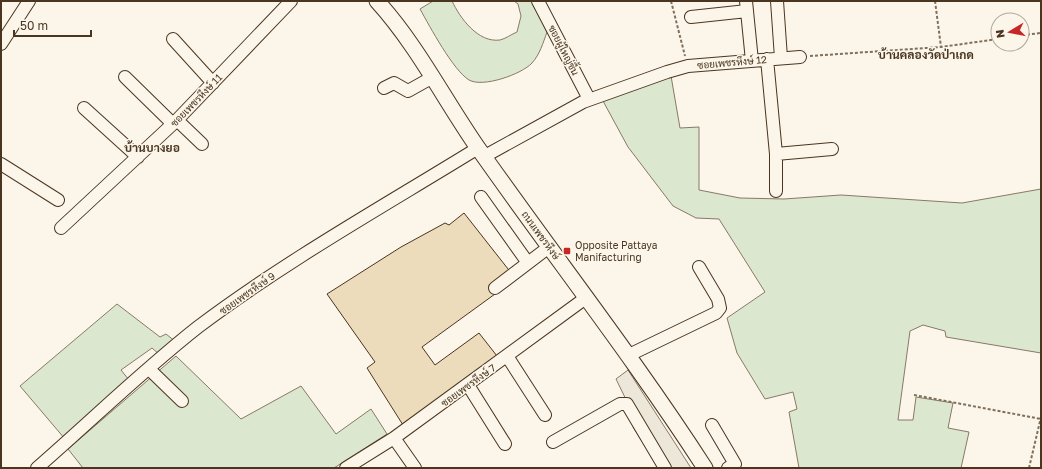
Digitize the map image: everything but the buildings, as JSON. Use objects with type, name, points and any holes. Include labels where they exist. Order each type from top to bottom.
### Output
[{"type":"main road","name":"ถนนเพชรหึงษ์","points":[[378,1],[407,38],[481,152],[667,409],[705,468]]},
{"type":"street","points":[[1,44],[29,1]]},
{"type":"street","name":"ซอยเพชรหึงษ์ 11","points":[[61,228],[175,122],[291,1]]},
{"type":"street","name":"ซอยผู้ใหญ่ชื้น","points":[[538,1],[589,99]]},
{"type":"street","points":[[777,1],[782,58]]},
{"type":"street","points":[[691,17],[746,6],[752,61]]},
{"type":"street","points":[[173,39],[213,83]]},
{"type":"street","name":"ซอยเพชรหึงษ์ 12","points":[[481,152],[589,99],[632,83],[688,66],[800,57]]},
{"type":"street","points":[[767,59],[776,154],[776,191]]},
{"type":"street","points":[[125,77],[202,144]]},
{"type":"street","points":[[384,88],[394,84],[408,90],[433,77]]},
{"type":"street","points":[[84,108],[138,156]]},
{"type":"street","points":[[776,154],[832,148]]},
{"type":"street","name":"ซอยเพชรหึงษ์ 9","points":[[37,468],[100,410],[198,327],[306,252],[481,152]]},
{"type":"street","points":[[1,164],[58,200]]},
{"type":"street","points":[[481,197],[528,263]]},
{"type":"street","points":[[495,288],[550,247]]},
{"type":"street","points":[[629,355],[716,312],[720,308],[718,299],[699,267]]},
{"type":"street","name":"ซอยเพชรหึงษ์ 7","points":[[346,468],[394,438],[587,297]]},
{"type":"street","points":[[507,356],[545,415]]},
{"type":"street","points":[[149,369],[182,401]]},
{"type":"street","points":[[468,385],[505,444]]},
{"type":"street","points":[[553,442],[620,404],[627,404],[665,468]]},
{"type":"street","points":[[712,425],[734,467]]},
{"type":"street","points":[[394,438],[416,468]]},
{"type":"path","points":[[671,1],[688,66]]},
{"type":"path","points":[[935,1],[941,47]]},
{"type":"path","points":[[1030,34],[1041,33]]},
{"type":"path","points":[[800,57],[941,47],[990,40]]},
{"type":"path","points":[[914,394],[1041,418],[1030,468]]},
{"type":"green space","points":[[433,1],[452,1],[465,22],[477,33],[484,38],[500,40],[517,32],[521,16],[518,4],[514,1],[532,1],[547,32],[537,56],[527,67],[502,79],[475,82],[469,80],[463,75],[449,58],[420,9]]},
{"type":"green space","points":[[671,76],[680,128],[699,127],[699,190],[740,198],[784,199],[841,195],[962,203],[1041,189],[1041,353],[946,337],[945,331],[923,325],[910,331],[898,420],[913,420],[916,397],[953,403],[948,428],[969,432],[961,468],[799,468],[789,412],[797,409],[793,392],[765,399],[737,353],[727,318],[765,292],[719,219],[696,218],[673,206],[628,147],[603,101]]},
{"type":"green space","points":[[117,304],[160,337],[166,334],[176,342],[160,355],[152,348],[121,370],[129,380],[65,439],[20,386]]},
{"type":"green space","points":[[176,356],[241,419],[301,386],[336,434],[371,409],[387,434],[334,468],[83,468],[68,449]]},
{"type":"shaded area","points":[[628,370],[691,468],[659,468],[633,427],[637,422],[616,379]]},
{"type":"place","name":"Opposite Pattaya Manifacturing","points":[[567,251]]},
{"type":"district","name":"บ้านคลองวัดป่าเกด","points":[[926,55]]},
{"type":"district","name":"บ้านบางยอ","points":[[152,148]]}]
